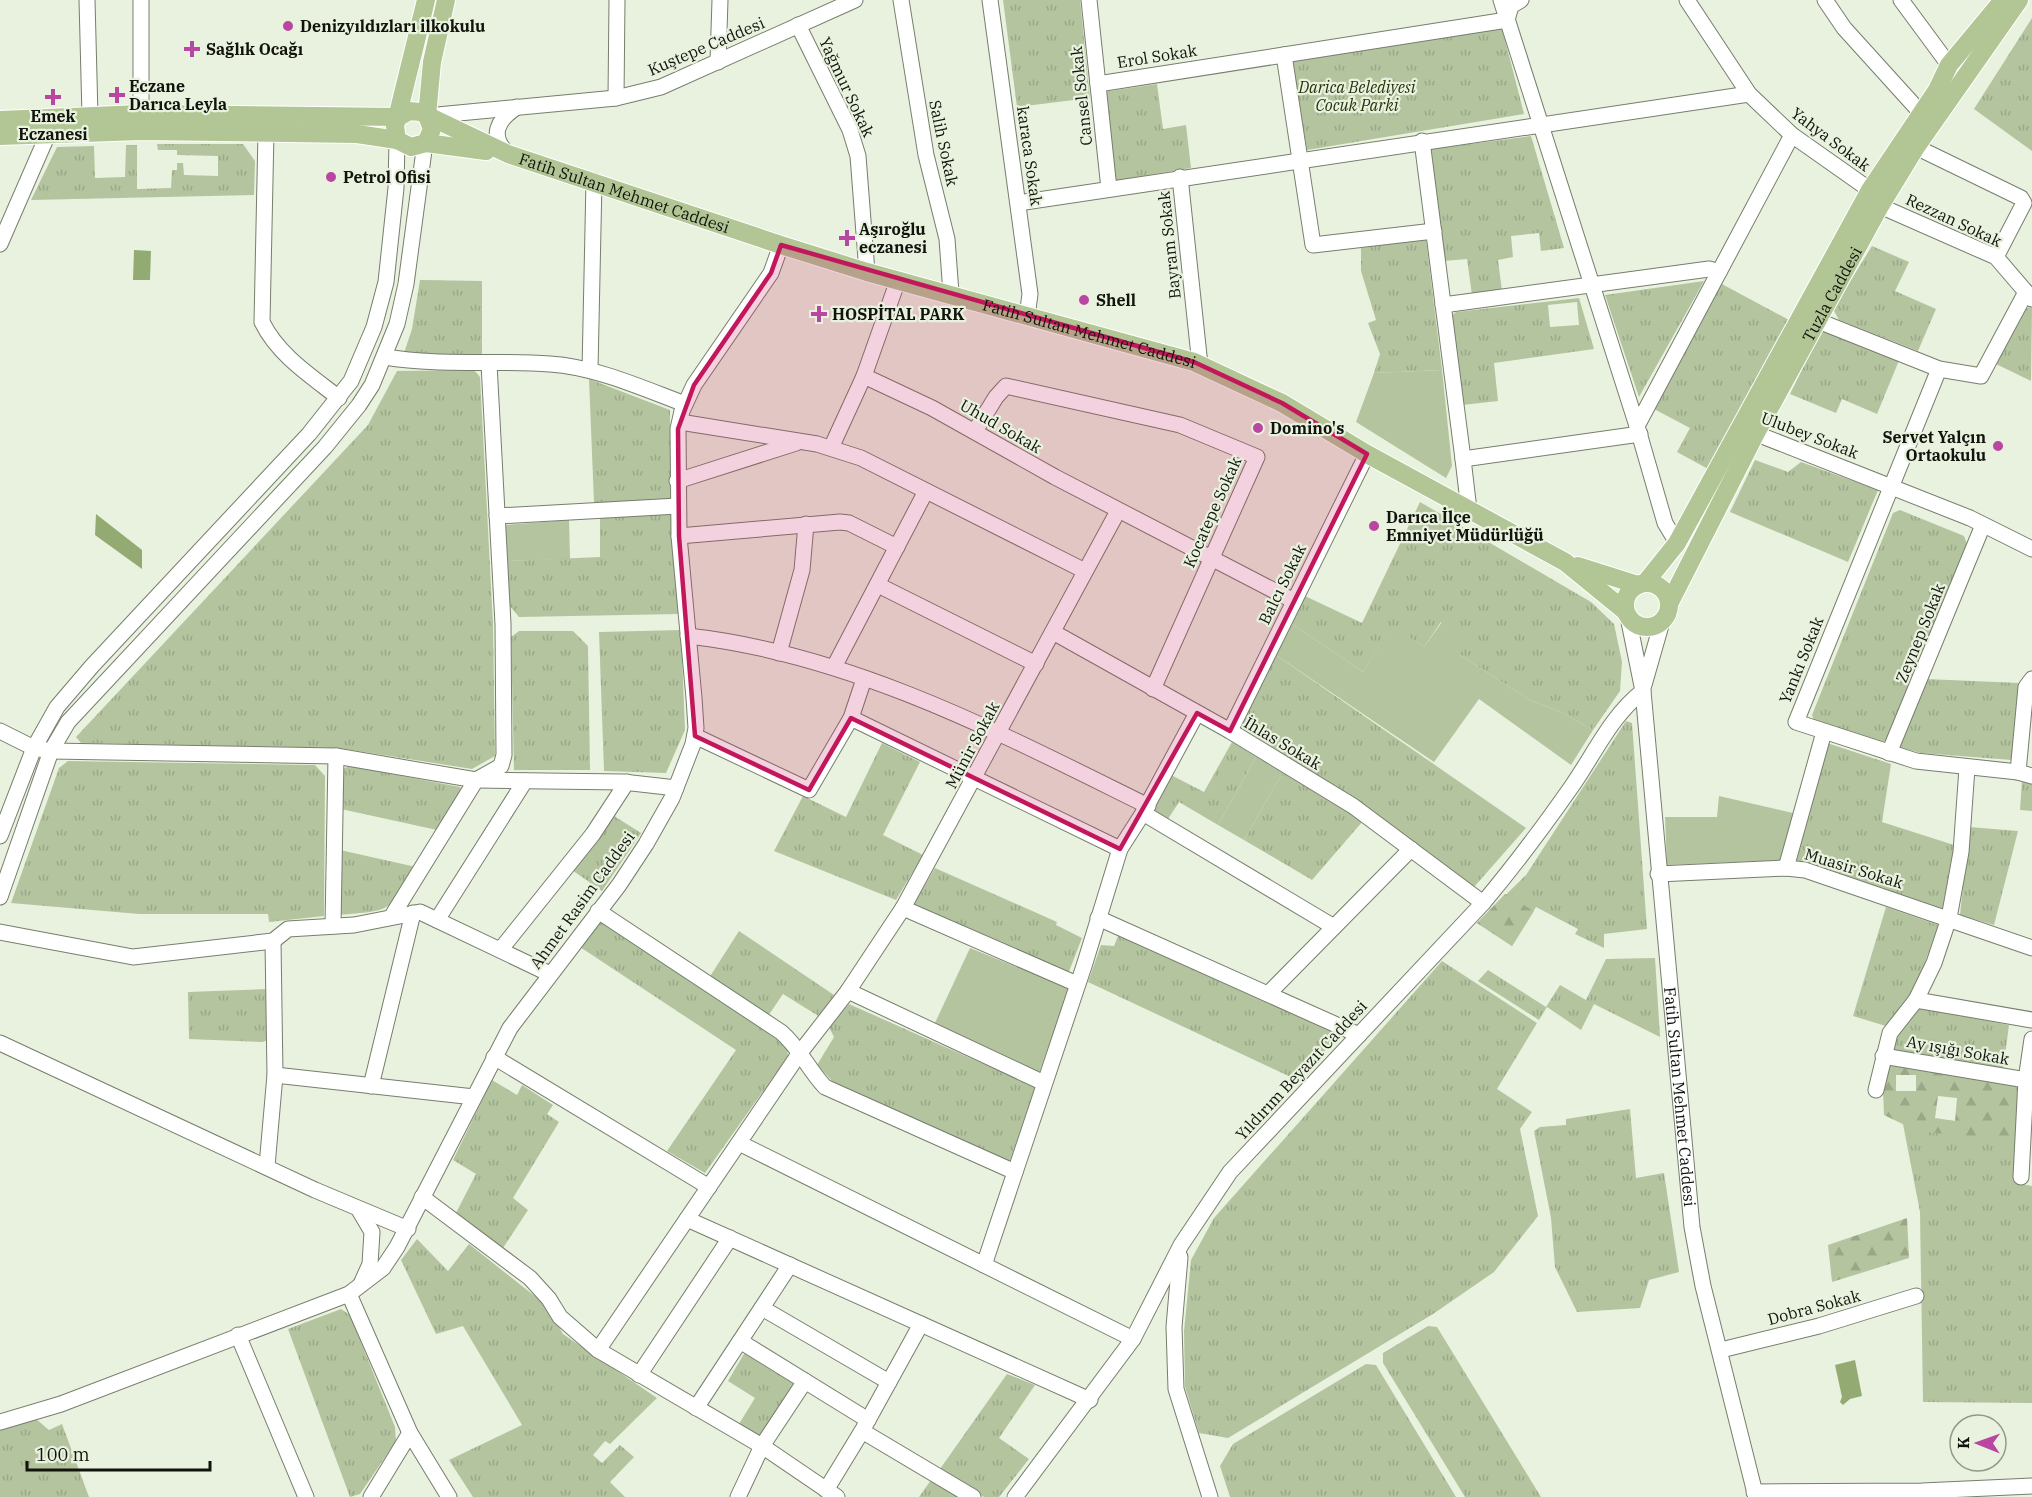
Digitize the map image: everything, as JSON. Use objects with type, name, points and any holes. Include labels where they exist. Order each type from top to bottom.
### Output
[{"type":"main road","points":[[0,120],[141,114],[357,126],[388,139],[399,117],[426,0]]},
{"type":"main road","points":[[425,143],[432,129],[429,108],[432,62],[446,0]]},
{"type":"main road","name":"Tuzla Caddesi","points":[[1669,604],[1748,430],[1870,190],[1937,90],[1949,64],[2003,0]]},
{"type":"main road","name":"Tuzla Caddesi","points":[[1642,584],[1677,543],[1816,320],[1916,147],[2019,0]]},
{"type":"main road","points":[[0,136],[141,131],[266,132],[357,126],[380,117],[395,106],[405,89]]},
{"type":"main road","points":[[380,117],[399,117],[414,110],[429,108]]},
{"type":"main road","name":"Fatih Sultan Mehmet Caddesi","points":[[429,108],[508,154]]},
{"type":"main road","name":"Fatih Sultan Mehmet Caddesi","points":[[388,139],[411,147],[425,143],[508,154],[867,272],[951,293],[1027,317],[1200,365],[1282,403],[1367,454],[1565,562],[1626,614]]},
{"type":"main road","points":[[1565,562],[1642,584],[1659,586],[1664,591],[1669,604],[1662,622],[1644,628],[1626,614],[1626,596],[1642,584]]},
{"type":"street","points":[[87,0],[90,116]]},
{"type":"street","points":[[141,0],[141,114]]},
{"type":"street","points":[[616,98],[617,0]]},
{"type":"street","points":[[718,62],[720,0]]},
{"type":"street","name":"Kuştepe Caddesi","points":[[429,108],[454,114],[616,98],[661,87],[855,0]]},
{"type":"street","name":"Salih Sokak","points":[[901,0],[922,135],[947,239],[951,293]]},
{"type":"street","name":"karaca Sokak","points":[[990,0],[1030,294],[1027,317]]},
{"type":"street","name":"Cansel Sokak","points":[[1089,0],[1109,189]]},
{"type":"street","points":[[1501,0],[1638,430],[1665,523],[1677,543]]},
{"type":"street","points":[[1507,20],[1511,6],[1521,0]]},
{"type":"street","name":"Yahya Sokak","points":[[1687,0],[1749,94],[1792,135],[1870,190]]},
{"type":"street","points":[[1825,0],[1844,28],[1921,113]]},
{"type":"street","points":[[1901,0],[1949,64]]},
{"type":"street","name":"Erol Sokak","points":[[1098,84],[1507,20]]},
{"type":"street","name":"Yağmur Sokak","points":[[798,25],[850,130],[858,156],[867,272]]},
{"type":"street","points":[[1284,55],[1313,245],[1434,231]]},
{"type":"street","points":[[1180,177],[1749,94]]},
{"type":"street","points":[[508,154],[498,142],[496,131],[503,118],[517,107]]},
{"type":"street","points":[[266,132],[262,322],[268,333],[295,364],[339,398]]},
{"type":"street","points":[[0,244],[48,134]]},
{"type":"street","points":[[1638,430],[1792,135]]},
{"type":"street","points":[[0,836],[34,748],[57,707],[92,666],[309,434],[339,398],[363,356],[382,301],[393,223],[396,162],[388,139]]},
{"type":"street","points":[[1422,141],[1469,510]]},
{"type":"street","points":[[0,897],[51,751],[83,704],[325,447],[359,405],[386,357],[398,324],[405,293],[425,143]]},
{"type":"street","points":[[423,162],[432,152],[446,145]]},
{"type":"street","points":[[1916,147],[2021,198],[2024,203],[1996,257]]},
{"type":"street","name":"Bayram Sokak","points":[[1018,204],[1180,177],[1200,365]]},
{"type":"street","points":[[590,370],[594,181]]},
{"type":"street","name":"Rezzan Sokak","points":[[1880,206],[1996,257],[2029,295]]},
{"type":"street","name":"Ahmet Rasim Caddesi","points":[[0,1422],[61,1404],[354,1290],[383,1268],[408,1229],[422,1197],[510,1028],[646,844],[676,788],[695,736],[694,698],[679,536],[677,444],[680,422],[685,404],[706,365],[771,273],[781,245]]},
{"type":"street","points":[[1443,305],[1709,269],[1719,272]]},
{"type":"street","points":[[831,448],[864,376],[898,280]]},
{"type":"street","points":[[1816,320],[1939,369],[1981,376],[2029,295]]},
{"type":"street","points":[[386,357],[489,364],[550,364],[590,370],[685,404]]},
{"type":"street","points":[[392,915],[476,780],[501,766],[504,755],[503,624],[489,364]]},
{"type":"street","points":[[1891,487],[1939,369]]},
{"type":"street","name":"Uhud Sokak","points":[[864,376],[975,431],[984,439],[1118,510]]},
{"type":"street","name":"Kocatepe Sokak","points":[[975,431],[996,397],[1006,386],[1180,425],[1257,457],[1153,689]]},
{"type":"street","points":[[680,422],[831,448],[890,471],[1085,571]]},
{"type":"street","points":[[1463,459],[1638,430]]},
{"type":"street","name":"Ulubey Sokak","points":[[1748,430],[1983,525],[2032,549]]},
{"type":"street","points":[[677,481],[799,442]]},
{"type":"street","name":"Balcı Sokak","points":[[1230,731],[1367,454]]},
{"type":"street","name":"Yankı Sokak","points":[[1891,487],[1796,722],[1916,761],[2025,774]]},
{"type":"street","points":[[834,667],[879,585],[926,491]]},
{"type":"street","points":[[497,516],[678,506]]},
{"type":"street","points":[[1118,510],[1294,602]]},
{"type":"street","name":"Münir Sokak","points":[[598,1350],[800,1054],[848,991],[903,908],[1118,510]]},
{"type":"street","points":[[679,536],[806,524],[849,523],[897,547]]},
{"type":"street","points":[[779,653],[802,570],[806,524]]},
{"type":"street","name":"Zeynep Sokak","points":[[1889,753],[1983,525]]},
{"type":"street","points":[[879,585],[1036,664]]},
{"type":"street","name":"Fatih Sultan Mehmet Caddesi","points":[[1626,614],[1643,690],[1692,1227],[1703,1286],[1721,1350],[1755,1494]]},
{"type":"street","name":"Fatih Sultan Mehmet Caddesi","points":[[1643,690],[1662,622]]},
{"type":"street","name":"İhlas Sokak","points":[[1053,632],[1230,731],[1353,806],[1483,903]]},
{"type":"street","points":[[688,636],[723,640],[834,667],[916,697],[1146,809],[1334,927]]},
{"type":"street","points":[[695,736],[809,790],[851,718],[864,679]]},
{"type":"street","points":[[2025,774],[2026,687],[2032,679]]},
{"type":"street","name":"Yıldırım Beyazıt Caddesi","points":[[1015,1497],[1090,1400],[1133,1339],[1181,1245],[1230,1172],[1483,903],[1541,829],[1623,706],[1643,690]]},
{"type":"street","points":[[984,1265],[1120,849],[1146,809],[1197,713]]},
{"type":"street","points":[[851,718],[975,776],[1120,849]]},
{"type":"street","points":[[0,731],[34,748],[51,751],[336,756],[476,780],[627,782],[676,788]]},
{"type":"street","points":[[1786,868],[1824,732]]},
{"type":"street","points":[[333,926],[336,756]]},
{"type":"street","points":[[1876,1090],[1890,1033],[1916,1000],[1934,963],[1949,918],[1961,852],[1967,768]]},
{"type":"street","points":[[437,920],[525,781]]},
{"type":"street","points":[[501,950],[592,834],[627,782]]},
{"type":"street","points":[[1268,994],[1411,849]]},
{"type":"street","name":"Muasir Sokak","points":[[1658,874],[1786,868],[1825,875],[2032,948]]},
{"type":"street","points":[[903,908],[1077,984]]},
{"type":"street","points":[[597,911],[781,1032],[795,1043],[800,1054],[825,1087],[1015,1172]]},
{"type":"street","points":[[0,932],[133,957],[273,941],[288,929],[354,925],[392,915],[420,912],[550,974]]},
{"type":"street","points":[[371,1086],[413,913]]},
{"type":"street","points":[[1098,918],[1359,1035]]},
{"type":"street","points":[[267,1167],[275,1076],[273,941]]},
{"type":"street","points":[[848,991],[1044,1083]]},
{"type":"street","points":[[1916,1000],[2032,1020]]},
{"type":"street","points":[[2021,1177],[2026,1080],[2032,1039]]},
{"type":"street","points":[[0,1043],[358,1210],[408,1229]]},
{"type":"street","name":"Ay ışığı Sokak","points":[[1883,1056],[2026,1080]]},
{"type":"street","points":[[494,1057],[709,1187]]},
{"type":"street","points":[[275,1076],[474,1097]]},
{"type":"street","points":[[739,1143],[1133,1339]]},
{"type":"street","points":[[422,1197],[530,1278],[549,1299],[560,1317],[598,1350],[762,1446],[831,1493],[921,1324]]},
{"type":"street","points":[[358,1210],[372,1232],[370,1264],[354,1290],[410,1433],[449,1497]]},
{"type":"street","points":[[687,1219],[1090,1400]]},
{"type":"street","points":[[639,1375],[730,1238]]},
{"type":"street","points":[[1181,1245],[1174,1327],[1176,1389],[1210,1497]]},
{"type":"street","points":[[696,1408],[790,1265]]},
{"type":"street","name":"Dobra Sokak","points":[[1721,1350],[1819,1326],[1916,1296]]},
{"type":"street","points":[[762,1308],[889,1382]]},
{"type":"street","points":[[238,1335],[306,1497]]},
{"type":"street","points":[[740,1341],[805,1381],[865,1426],[974,1497]]},
{"type":"street","points":[[738,1497],[762,1446],[805,1381]]},
{"type":"street","points":[[371,1497],[410,1433]]},
{"type":"street","points":[[1755,1494],[1922,1491],[2032,1486]]},
{"type":"highlighted area","points":[[781,245],[1194,362],[1282,403],[1367,454],[1230,731],[1197,713],[1120,849],[851,718],[809,790],[695,736],[679,536],[678,429],[694,385],[771,273]]},
{"type":"green space","points":[[1003,0],[1080,0],[1090,98],[1017,107]]},
{"type":"green space","points":[[2032,18],[2032,151],[1974,109]]},
{"type":"green space","name":"Darica Belediyesi Cocuk Parki","points":[[1502,28],[1524,114],[1307,150],[1292,61]]},
{"type":"green space","points":[[1157,84],[1163,129],[1186,125],[1191,168],[1113,181],[1103,92]]},
{"type":"green space","points":[[1531,136],[1564,248],[1541,251],[1539,233],[1511,236],[1513,257],[1498,260],[1502,291],[1472,295],[1467,259],[1444,261],[1431,149]]},
{"type":"green space","points":[[157,144],[243,144],[255,161],[254,195],[31,200],[57,147],[94,146],[95,178],[125,177],[126,145],[137,145],[137,189],[171,188],[172,170],[177,170],[177,163],[183,163],[184,175],[218,176],[218,156],[177,155],[177,150],[158,150]]},
{"type":"green space","points":[[1426,239],[1442,370],[1374,373],[1380,354],[1368,323],[1376,320],[1361,271],[1361,248]]},
{"type":"green space","points":[[1872,246],[1909,262],[1895,291],[1936,309],[1918,351],[1839,320],[1833,309]]},
{"type":"green space","points":[[420,280],[482,281],[482,359],[403,356],[412,329]]},
{"type":"green space","points":[[1704,281],[1639,397],[1605,295]]},
{"type":"green space","points":[[1720,283],[1789,320],[1710,470],[1677,452],[1690,428],[1654,409]]},
{"type":"green space","points":[[1579,298],[1594,349],[1494,363],[1498,401],[1462,405],[1450,317],[1456,312]],"holes":[[[1577,302],[1579,325],[1550,327],[1548,305]]]},
{"type":"green space","points":[[2032,308],[2031,381],[1996,364],[2020,312]]},
{"type":"green space","points":[[1826,329],[1900,358],[1877,414],[1842,399],[1836,413],[1790,394],[1821,331]]},
{"type":"green space","points":[[474,370],[480,377],[493,624],[495,756],[472,769],[339,748],[81,743],[76,737],[368,425],[397,371]]},
{"type":"green space","points":[[1442,370],[1452,466],[1446,478],[1356,422],[1374,373]]},
{"type":"green space","points":[[589,379],[670,410],[670,499],[594,503]]},
{"type":"green space","points":[[1755,460],[1788,472],[1801,462],[1878,490],[1848,562],[1730,512]]},
{"type":"green space","points":[[1420,502],[1591,602],[1614,624],[1622,662],[1620,691],[1593,730],[1563,713],[1530,700],[1460,655],[1441,622],[1424,647],[1391,626],[1363,672],[1292,624],[1305,596],[1362,623]]},
{"type":"green space","points":[[1900,510],[1964,536],[1968,547],[1888,739],[1881,743],[1814,721],[1812,715],[1893,513]]},
{"type":"green space","points":[[671,512],[679,614],[519,617],[509,605],[506,561],[600,557],[600,515]]},
{"type":"green space","points":[[569,520],[570,559],[506,561],[505,525]]},
{"type":"green space","points":[[1442,622],[1467,636],[1460,655],[1530,700],[1563,713],[1593,730],[1571,765],[1479,699],[1434,762],[1276,655],[1292,624],[1363,672],[1391,625],[1424,647]]},
{"type":"green space","points":[[681,630],[685,730],[666,773],[604,771],[599,632]]},
{"type":"green space","points":[[519,631],[573,631],[588,646],[590,770],[514,770],[511,637]]},
{"type":"green space","points":[[1276,655],[1526,828],[1474,887],[1356,799],[1239,728]]},
{"type":"green space","points":[[1926,679],[2019,683],[2012,760],[1921,753],[1898,747]]},
{"type":"green space","points":[[1626,721],[1632,723],[1647,929],[1604,934],[1604,948],[1575,934],[1578,929],[1536,907],[1512,946],[1477,923],[1526,875]]},
{"type":"green space","points":[[1232,742],[1256,757],[1218,825],[1179,802],[1168,819],[1151,810],[1171,775],[1204,792]]},
{"type":"green space","points":[[882,743],[920,762],[883,835],[923,855],[896,900],[774,851],[803,796],[846,817]]},
{"type":"green space","points":[[1827,743],[1891,764],[1882,822],[1954,845],[1942,910],[1828,869],[1796,862]]},
{"type":"green space","points":[[1256,757],[1283,772],[1244,840],[1218,825]]},
{"type":"green space","points":[[68,761],[315,765],[325,776],[324,916],[269,922],[268,914],[139,914],[11,903],[59,768]]},
{"type":"green space","points":[[350,766],[460,787],[462,791],[437,830],[341,809],[342,769]]},
{"type":"green space","points":[[1283,772],[1363,821],[1312,880],[1244,840]]},
{"type":"green space","points":[[2022,780],[2032,782],[2032,811],[2020,810]]},
{"type":"green space","points":[[1719,796],[1797,814],[1784,860],[1667,865],[1665,817],[1717,817]]},
{"type":"green space","points":[[611,814],[641,833],[602,891],[572,870]]},
{"type":"green space","points":[[1969,827],[2018,831],[1994,925],[1960,915]]},
{"type":"green space","points":[[340,850],[416,867],[399,894],[387,907],[369,912],[338,915]]},
{"type":"green space","points":[[935,868],[1057,922],[1056,925],[1082,938],[1068,974],[914,904]]},
{"type":"green space","points":[[1505,894],[1534,911],[1512,946],[1477,923]]},
{"type":"green space","points":[[1886,907],[1938,925],[1915,991],[1886,1026],[1853,1016]]},
{"type":"green space","points":[[599,921],[787,1046],[788,1056],[705,1173],[667,1151],[736,1050],[580,947]]},
{"type":"green space","points":[[739,931],[834,995],[820,1017],[783,994],[768,1016],[709,978]]},
{"type":"green space","points":[[1118,936],[1341,1034],[1297,1080],[1088,982],[1101,945],[1114,946]]},
{"type":"green space","points":[[970,948],[1069,988],[1039,1073],[934,1025]]},
{"type":"green space","points":[[1655,958],[1660,1037],[1594,1004],[1581,1030],[1547,1007],[1539,1020],[1478,981],[1488,970],[1546,1007],[1560,985],[1586,1000],[1606,959]]},
{"type":"green space","points":[[1442,961],[1537,1023],[1497,1089],[1532,1112],[1520,1129],[1538,1216],[1494,1272],[1433,1314],[1228,1438],[1199,1433],[1185,1387],[1184,1331],[1191,1260],[1214,1218]]},
{"type":"green space","points":[[267,989],[269,1040],[262,1042],[189,1039],[188,992]]},
{"type":"green space","points":[[849,1004],[1035,1087],[1010,1160],[1004,1161],[836,1085],[817,1065],[834,1037],[829,1027]]},
{"type":"green space","points":[[1917,1007],[2009,1025],[2003,1070],[1889,1052],[1895,1033]]},
{"type":"green space","points":[[1888,1063],[2021,1085],[2019,1142],[1917,1131],[1884,1115],[1883,1090]],"holes":[[[1896,1075],[1916,1075],[1916,1091],[1896,1091]],[[1938,1096],[1957,1098],[1955,1121],[1935,1118]]]},
{"type":"green space","points":[[492,1080],[517,1095],[522,1085],[553,1105],[547,1114],[559,1122],[513,1198],[528,1210],[503,1248],[456,1213],[476,1174],[453,1160]]},
{"type":"green space","points":[[1630,1109],[1636,1178],[1664,1173],[1679,1272],[1649,1280],[1640,1308],[1577,1312],[1555,1267],[1551,1218],[1534,1131],[1540,1127],[1566,1125],[1566,1119]]},
{"type":"green space","points":[[1903,1124],[2019,1142],[2017,1183],[2032,1186],[2032,1403],[1923,1402],[1920,1212]]},
{"type":"green space","points":[[1907,1218],[1909,1258],[1832,1282],[1828,1245]]},
{"type":"green space","points":[[417,1239],[448,1271],[469,1244],[546,1305],[563,1334],[657,1398],[610,1444],[605,1441],[593,1455],[602,1463],[620,1445],[634,1457],[610,1482],[625,1497],[473,1497],[449,1460],[522,1425],[463,1326],[436,1334],[401,1260]]},
{"type":"green space","points":[[341,1309],[350,1315],[395,1427],[396,1441],[360,1494],[350,1497],[288,1329]]},
{"type":"green space","points":[[1428,1326],[1437,1327],[1541,1497],[1465,1497],[1383,1363],[1383,1353]]},
{"type":"green space","points":[[745,1352],[795,1383],[761,1438],[739,1424],[755,1398],[728,1381]]},
{"type":"green space","points":[[1366,1364],[1376,1365],[1456,1497],[1230,1497],[1220,1466],[1233,1444]]},
{"type":"green space","points":[[1007,1374],[1035,1385],[999,1438],[1029,1459],[999,1497],[984,1497],[940,1469]]},
{"type":"green space","points":[[36,1419],[49,1430],[62,1424],[89,1497],[0,1497],[0,1430]]},
{"type":"green space","points":[[931,1480],[958,1497],[919,1497]]},
{"type":"shaded area","points":[[134,250],[151,251],[150,280],[133,280]]},
{"type":"shaded area","points":[[96,514],[142,550],[142,569],[95,535]]},
{"type":"shaded area","points":[[1855,1360],[1862,1396],[1850,1399],[1843,1405],[1840,1402],[1842,1397],[1835,1365]]},
{"type":"place","name":"Denizyıldızları ilkokulu","points":[[288,26]]},
{"type":"place","name":"Sağlık Ocağı","points":[[192,49]]},
{"type":"place","name":"Eczane Darıca Leyla","points":[[117,95]]},
{"type":"place","name":"Emek Eczanesi","points":[[53,97]]},
{"type":"place","name":"Petrol Ofisi","points":[[331,177]]},
{"type":"place","name":"Aşıroğlu eczanesi","points":[[847,238]]},
{"type":"place","name":"Shell","points":[[1084,300]]},
{"type":"place","name":"HOSPİTAL PARK","points":[[819,314]]},
{"type":"place","name":"Domino's","points":[[1258,428]]},
{"type":"place","name":"Servet Yalçın Ortaokulu","points":[[1998,446]]},
{"type":"place","name":"Darıca İlçe Emniyet Müdürlüğü","points":[[1374,526]]}]
